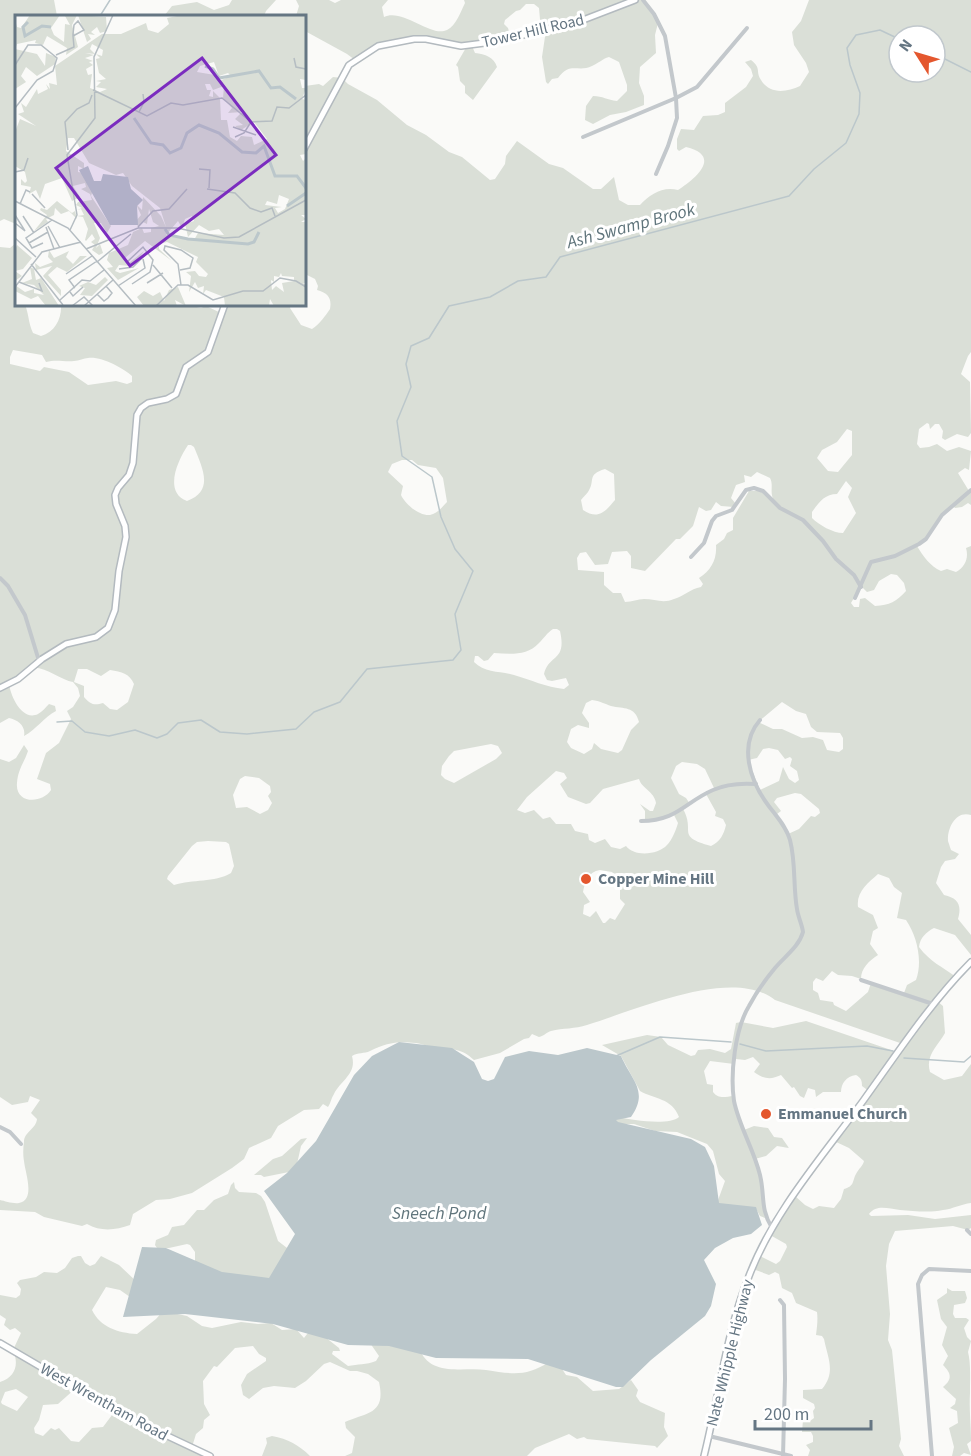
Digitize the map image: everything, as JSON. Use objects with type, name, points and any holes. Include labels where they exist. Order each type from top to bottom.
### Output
[{"type":"street","name":"Tower Hill Road","points":[[306,145],[349,64],[378,46],[420,39],[461,46],[501,40],[583,20],[635,0]]},
{"type":"street","points":[[643,0],[654,14],[665,36],[676,98],[677,118],[656,174]]},
{"type":"street","points":[[583,137],[697,87],[747,28]]},
{"type":"street","points":[[0,688],[22,676],[39,661],[69,642],[96,637],[108,628],[116,610],[119,571],[126,537],[124,521],[116,504],[115,495],[117,488],[129,476],[133,463],[137,415],[148,403],[170,398],[176,394],[186,368],[208,352],[224,306]]},
{"type":"street","points":[[691,557],[704,543],[716,516],[732,510],[746,490],[754,488],[763,492],[780,508],[803,520],[836,559],[854,575],[861,586]]},
{"type":"street","points":[[855,598],[871,562],[895,556],[926,539],[942,515],[971,490]]},
{"type":"street","points":[[0,578],[8,586],[25,615],[39,661]]},
{"type":"street","points":[[760,720],[748,744],[750,769],[765,800],[782,823],[790,840],[797,909],[802,927],[799,941],[766,980],[745,1013],[738,1036],[734,1069],[734,1101],[760,1175],[765,1218],[772,1228]]},
{"type":"street","points":[[641,821],[654,821],[671,816],[717,788],[737,784],[756,784]]},
{"type":"street","name":"Nate Whipple Highway","points":[[704,1456],[739,1305],[753,1266],[772,1228],[797,1190],[933,1004],[971,962]]},
{"type":"street","points":[[861,980],[933,1004]]},
{"type":"street","points":[[0,1127],[10,1132],[21,1144]]},
{"type":"street","points":[[932,1456],[918,1284],[921,1275],[929,1269],[971,1271]]},
{"type":"street","points":[[780,1300],[784,1305],[783,1455]]},
{"type":"street","name":"West Wrentham Road","points":[[0,1343],[123,1415],[210,1456]]},
{"type":"street","points":[[709,1436],[791,1456]]},
{"type":"shaded area","points":[[0,0],[54,0],[57,15],[15,15],[15,224],[4,219],[0,221]]},
{"type":"shaded area","points":[[232,0],[276,0],[264,15],[165,15],[172,6],[197,2],[214,10],[229,5]]},
{"type":"shaded area","points":[[296,0],[329,0],[335,3],[341,0],[388,0],[382,7],[384,17],[400,16],[440,31],[447,30],[453,25],[465,3],[464,0],[644,0],[658,23],[655,35],[656,53],[640,67],[639,83],[644,96],[644,105],[610,115],[593,124],[585,120],[586,106],[593,96],[617,101],[627,91],[619,62],[609,57],[587,68],[566,70],[548,84],[542,57],[546,30],[541,31],[539,8],[534,4],[526,4],[505,20],[504,24],[511,38],[472,46],[475,53],[489,57],[497,67],[473,100],[465,93],[465,86],[460,81],[456,65],[467,46],[426,38],[377,46],[355,60],[306,32],[306,15],[296,15],[299,6]]},
{"type":"shaded area","points":[[809,0],[971,0],[971,352],[961,374],[970,382],[971,433],[968,437],[957,434],[945,440],[942,438],[943,431],[939,424],[935,424],[930,429],[927,423],[919,429],[917,444],[920,448],[937,444],[947,451],[959,447],[971,451],[969,470],[965,468],[958,473],[969,491],[971,490],[971,505],[968,503],[962,507],[953,506],[941,514],[924,540],[917,546],[937,569],[956,572],[966,562],[966,548],[971,546],[971,815],[961,815],[951,826],[948,841],[951,850],[959,854],[955,859],[945,861],[936,883],[944,895],[953,898],[958,903],[958,919],[971,935],[971,955],[955,935],[934,928],[924,936],[919,947],[932,960],[956,977],[937,1001],[943,1006],[945,1033],[933,1051],[929,1066],[930,1072],[944,1080],[962,1076],[971,1064],[971,1203],[933,1211],[879,1208],[869,1214],[871,1216],[908,1215],[935,1219],[971,1215],[971,1228],[968,1230],[953,1226],[895,1231],[889,1244],[886,1266],[890,1314],[888,1340],[892,1350],[901,1439],[899,1446],[904,1456],[808,1456],[810,1450],[806,1445],[813,1442],[813,1436],[811,1432],[802,1432],[803,1420],[810,1421],[814,1418],[815,1408],[814,1404],[803,1398],[803,1390],[822,1389],[830,1371],[824,1339],[816,1335],[817,1312],[796,1303],[792,1293],[782,1288],[779,1274],[775,1272],[769,1275],[753,1269],[760,1256],[776,1264],[780,1261],[787,1247],[786,1244],[770,1235],[795,1196],[813,1209],[819,1206],[834,1208],[841,1199],[844,1189],[853,1183],[864,1161],[849,1148],[834,1141],[870,1092],[862,1086],[860,1078],[856,1075],[849,1077],[843,1083],[841,1092],[823,1092],[816,1097],[815,1090],[808,1088],[804,1098],[781,1075],[767,1078],[754,1072],[760,1064],[753,1057],[745,1060],[736,1059],[734,1064],[710,1061],[704,1071],[707,1084],[713,1085],[713,1092],[717,1096],[733,1096],[744,1130],[754,1126],[768,1128],[774,1137],[782,1138],[789,1148],[777,1146],[766,1156],[755,1159],[761,1176],[765,1218],[760,1216],[755,1207],[730,1209],[717,1203],[725,1181],[719,1174],[713,1151],[707,1144],[677,1132],[655,1131],[634,1124],[619,1124],[615,1120],[618,1117],[659,1122],[679,1117],[672,1106],[640,1091],[621,1056],[602,1045],[647,1035],[661,1037],[668,1045],[691,1056],[695,1055],[698,1050],[710,1049],[725,1053],[731,1049],[736,1023],[773,1028],[806,1021],[897,1052],[903,1044],[775,1000],[757,991],[734,988],[709,989],[682,994],[582,1026],[551,1031],[539,1037],[532,1034],[529,1038],[500,1053],[474,1060],[461,1051],[409,1042],[387,1044],[352,1056],[352,1068],[328,1107],[323,1104],[319,1109],[304,1110],[278,1126],[271,1138],[249,1148],[244,1159],[232,1168],[192,1193],[156,1200],[133,1214],[130,1225],[103,1229],[44,1217],[35,1212],[0,1210],[0,1200],[19,1203],[27,1197],[24,1144],[26,1136],[37,1119],[31,1113],[40,1100],[30,1096],[28,1102],[12,1105],[0,1097],[0,759],[9,762],[16,758],[24,745],[28,751],[17,783],[20,795],[30,800],[47,795],[51,790],[50,784],[37,779],[46,753],[59,743],[71,719],[67,711],[73,707],[80,696],[73,682],[39,668],[29,669],[9,683],[18,706],[22,711],[32,715],[39,713],[49,704],[55,706],[56,711],[24,736],[23,726],[15,720],[9,718],[0,723],[0,247],[10,248],[15,244],[15,306],[25,306],[33,333],[41,336],[57,324],[61,306],[192,306],[201,308],[206,306],[221,313],[224,306],[291,306],[301,325],[312,329],[330,309],[330,299],[317,290],[315,279],[306,274],[306,86],[319,84],[323,86],[333,77],[342,78],[348,84],[377,100],[407,125],[426,135],[449,152],[462,157],[490,180],[495,179],[505,164],[506,156],[517,141],[549,164],[563,168],[593,189],[601,189],[614,177],[619,200],[628,205],[640,205],[657,192],[667,189],[678,190],[698,174],[704,162],[703,156],[686,147],[679,151],[677,149],[677,139],[681,129],[694,130],[703,116],[725,112],[725,103],[746,87],[753,76],[745,62],[751,60],[754,63],[761,80],[769,88],[784,91],[800,86],[809,72],[794,45],[792,32],[801,21]],"holes":[[[13,350],[42,355],[46,362],[99,359],[112,363],[128,373],[132,376],[132,382],[127,384],[116,381],[88,385],[69,372],[44,367],[40,371],[10,364]],[[847,429],[852,431],[852,455],[838,472],[828,471],[817,458],[822,450],[837,442]],[[188,445],[194,447],[203,470],[204,485],[196,497],[187,501],[180,497],[174,483],[177,467]],[[402,460],[412,460],[418,465],[436,468],[443,478],[447,502],[440,510],[430,515],[421,514],[413,509],[401,495],[403,486],[388,472],[392,464]],[[605,469],[614,474],[615,500],[604,511],[597,514],[583,510],[581,500],[590,488],[595,473]],[[757,472],[770,478],[774,501],[760,491],[749,491],[733,518],[733,530],[716,545],[712,564],[699,578],[703,584],[701,587],[670,600],[644,599],[625,602],[621,593],[613,593],[604,585],[604,572],[578,570],[577,558],[580,553],[586,552],[595,565],[608,564],[612,552],[627,551],[631,556],[631,568],[645,571],[676,539],[680,539],[693,526],[699,507],[706,511],[711,510],[716,502],[721,506],[734,507],[736,504],[731,498],[736,485],[745,482],[744,475],[751,477]],[[846,481],[852,488],[848,497],[856,513],[843,533],[835,532],[812,518],[812,512],[823,499],[837,494]],[[891,574],[897,575],[904,583],[906,591],[889,604],[875,606],[865,598],[860,599],[859,607],[854,607],[851,603],[861,586],[867,592],[874,590],[879,581]],[[553,629],[560,631],[561,648],[544,674],[547,680],[552,681],[566,678],[569,685],[564,689],[488,670],[474,662],[475,656],[484,661],[494,653],[507,654],[529,650]],[[78,669],[87,669],[101,676],[110,670],[118,671],[127,675],[134,684],[128,702],[117,710],[110,709],[103,703],[92,704],[84,697],[84,686],[74,682]],[[592,700],[632,711],[639,722],[631,730],[622,750],[618,753],[601,749],[594,743],[592,749],[584,754],[571,748],[567,742],[571,729],[578,725],[589,728],[589,723],[582,713],[586,703]],[[782,702],[806,714],[811,727],[817,732],[840,733],[843,738],[843,749],[839,752],[827,750],[823,740],[813,737],[802,738],[758,722]],[[491,744],[498,746],[502,753],[496,759],[454,783],[441,775],[442,766],[454,751]],[[763,749],[778,750],[785,759],[790,757],[792,759],[790,766],[797,771],[799,780],[795,783],[789,779],[783,767],[779,781],[760,790],[748,760],[757,758]],[[682,762],[697,764],[705,769],[714,788],[706,794],[716,812],[715,816],[723,819],[726,825],[721,837],[711,846],[690,836],[683,809],[690,804],[679,794],[671,778],[676,766]],[[556,771],[564,773],[567,778],[560,784],[568,797],[586,804],[590,803],[603,789],[639,779],[656,803],[653,811],[640,804],[645,811],[645,821],[674,815],[678,823],[667,845],[652,853],[640,853],[626,846],[620,849],[611,847],[605,839],[595,843],[589,840],[588,834],[575,831],[571,824],[556,824],[550,817],[543,819],[534,810],[525,813],[517,810],[527,797]],[[245,776],[259,778],[270,786],[271,792],[268,796],[272,803],[268,810],[260,814],[247,807],[236,808],[233,795],[240,779]],[[795,793],[801,794],[819,809],[820,813],[815,817],[811,816],[799,829],[788,834],[777,814],[781,811],[774,802],[777,798]],[[208,841],[229,844],[234,866],[231,873],[218,878],[174,885],[167,879],[168,876],[197,842]],[[600,870],[612,872],[620,880],[620,899],[625,904],[615,920],[610,918],[605,923],[596,911],[590,917],[583,914],[584,905],[590,902],[583,892],[585,884],[593,873]],[[878,874],[889,878],[894,887],[902,893],[897,918],[906,920],[913,933],[918,949],[918,973],[916,980],[907,985],[904,993],[871,983],[868,992],[846,1011],[834,1005],[833,1002],[820,1000],[818,993],[813,990],[813,982],[816,978],[823,981],[832,971],[838,975],[861,979],[866,965],[878,955],[870,944],[873,931],[878,928],[873,915],[858,907],[859,897],[864,888]]]},
{"type":"shaded area","points":[[307,1138],[301,1146],[297,1164],[289,1172],[264,1177],[254,1175],[273,1159],[282,1156],[301,1139]]},
{"type":"shaded area","points":[[234,1182],[239,1192],[256,1193],[261,1196],[278,1241],[291,1251],[273,1291],[195,1264],[195,1252],[190,1245],[157,1248],[155,1245],[156,1240],[168,1235],[172,1227],[184,1225],[197,1210],[204,1210],[214,1200],[228,1194]]},
{"type":"shaded area","points":[[81,1256],[90,1266],[95,1264],[101,1256],[119,1265],[138,1283],[130,1297],[120,1290],[106,1287],[92,1310],[105,1325],[123,1332],[137,1334],[163,1311],[187,1316],[202,1326],[212,1328],[241,1322],[271,1323],[282,1330],[296,1329],[304,1338],[311,1329],[315,1329],[339,1348],[340,1351],[333,1351],[332,1354],[348,1366],[376,1361],[379,1356],[370,1343],[420,1350],[432,1364],[449,1369],[519,1373],[533,1370],[549,1362],[560,1366],[566,1375],[577,1377],[593,1391],[619,1389],[631,1380],[638,1390],[636,1396],[640,1402],[665,1413],[664,1427],[668,1436],[657,1448],[584,1437],[577,1439],[569,1434],[535,1448],[527,1456],[345,1456],[352,1453],[355,1437],[346,1428],[345,1422],[368,1413],[377,1406],[380,1400],[379,1382],[368,1374],[350,1371],[330,1362],[324,1364],[295,1388],[274,1386],[263,1388],[249,1399],[243,1395],[241,1385],[247,1374],[266,1361],[266,1358],[259,1354],[253,1346],[235,1348],[217,1367],[214,1366],[203,1381],[204,1404],[210,1415],[204,1420],[203,1428],[196,1434],[192,1447],[210,1456],[0,1456],[0,1382],[10,1377],[15,1369],[16,1360],[13,1350],[21,1333],[15,1328],[10,1330],[4,1325],[6,1319],[0,1315],[0,1295],[16,1298],[20,1295],[21,1289],[17,1283],[20,1280],[36,1277],[44,1272],[57,1273],[65,1268],[72,1258]],"holes":[[[76,1388],[116,1412],[114,1416],[112,1415],[103,1427],[92,1428],[79,1442],[71,1441],[59,1428],[55,1430],[51,1428],[43,1436],[35,1433],[34,1428],[43,1405],[58,1404]],[[16,1389],[28,1397],[17,1411],[1,1402],[5,1392]]]},
{"type":"shaded area","points":[[947,1288],[952,1291],[965,1291],[967,1298],[965,1303],[954,1305],[953,1314],[955,1318],[969,1320],[964,1328],[971,1341],[968,1352],[971,1441],[967,1444],[971,1455],[964,1453],[960,1456],[952,1456],[954,1447],[949,1428],[958,1423],[957,1411],[950,1408],[955,1404],[956,1399],[943,1387],[950,1376],[943,1365],[948,1356],[942,1345],[947,1327],[941,1319],[937,1300],[947,1293]]},
{"type":"shaded area","points":[[272,1436],[293,1443],[310,1456],[262,1456],[267,1443],[266,1438]]},
{"type":"water","name":"Sneech Pond","points":[[399,1042],[452,1048],[474,1062],[482,1079],[488,1081],[494,1079],[505,1057],[529,1051],[558,1055],[587,1048],[621,1056],[637,1086],[639,1100],[631,1117],[616,1120],[691,1139],[705,1147],[714,1166],[719,1203],[756,1207],[762,1225],[751,1234],[733,1238],[715,1248],[704,1260],[716,1284],[711,1306],[705,1316],[651,1360],[623,1387],[616,1387],[528,1359],[436,1358],[389,1346],[348,1345],[273,1324],[185,1314],[123,1317],[142,1247],[166,1248],[222,1272],[269,1278],[295,1234],[264,1191],[287,1173],[316,1141],[354,1075],[372,1056]]},
{"type":"waterway","points":[[101,15],[110,0]]},
{"type":"waterway","name":"Ash Swamp Brook","points":[[57,722],[72,721],[85,732],[109,736],[135,730],[157,738],[167,734],[178,723],[201,720],[220,732],[247,734],[296,729],[314,712],[340,702],[367,669],[453,660],[461,650],[455,614],[473,571],[455,549],[441,517],[432,477],[402,456],[397,421],[411,387],[406,364],[411,346],[429,338],[449,306],[490,297],[518,281],[546,277],[560,257],[789,196],[814,169],[846,143],[859,114],[860,93],[850,65],[847,48],[856,35],[880,30],[887,33]]},
{"type":"waterway","name":"Ash Swamp Brook","points":[[947,60],[971,72]]},
{"type":"waterway","points":[[616,1056],[660,1037],[731,1042]]},
{"type":"waterway","points":[[740,1044],[766,1051],[867,1046],[893,1051]]},
{"type":"waterway","points":[[904,1058],[964,1062],[971,1056]]},
{"type":"place","name":"Copper Mine Hill","points":[[586,879]]},
{"type":"place","name":"Emmanuel Church","points":[[766,1114]]}]
